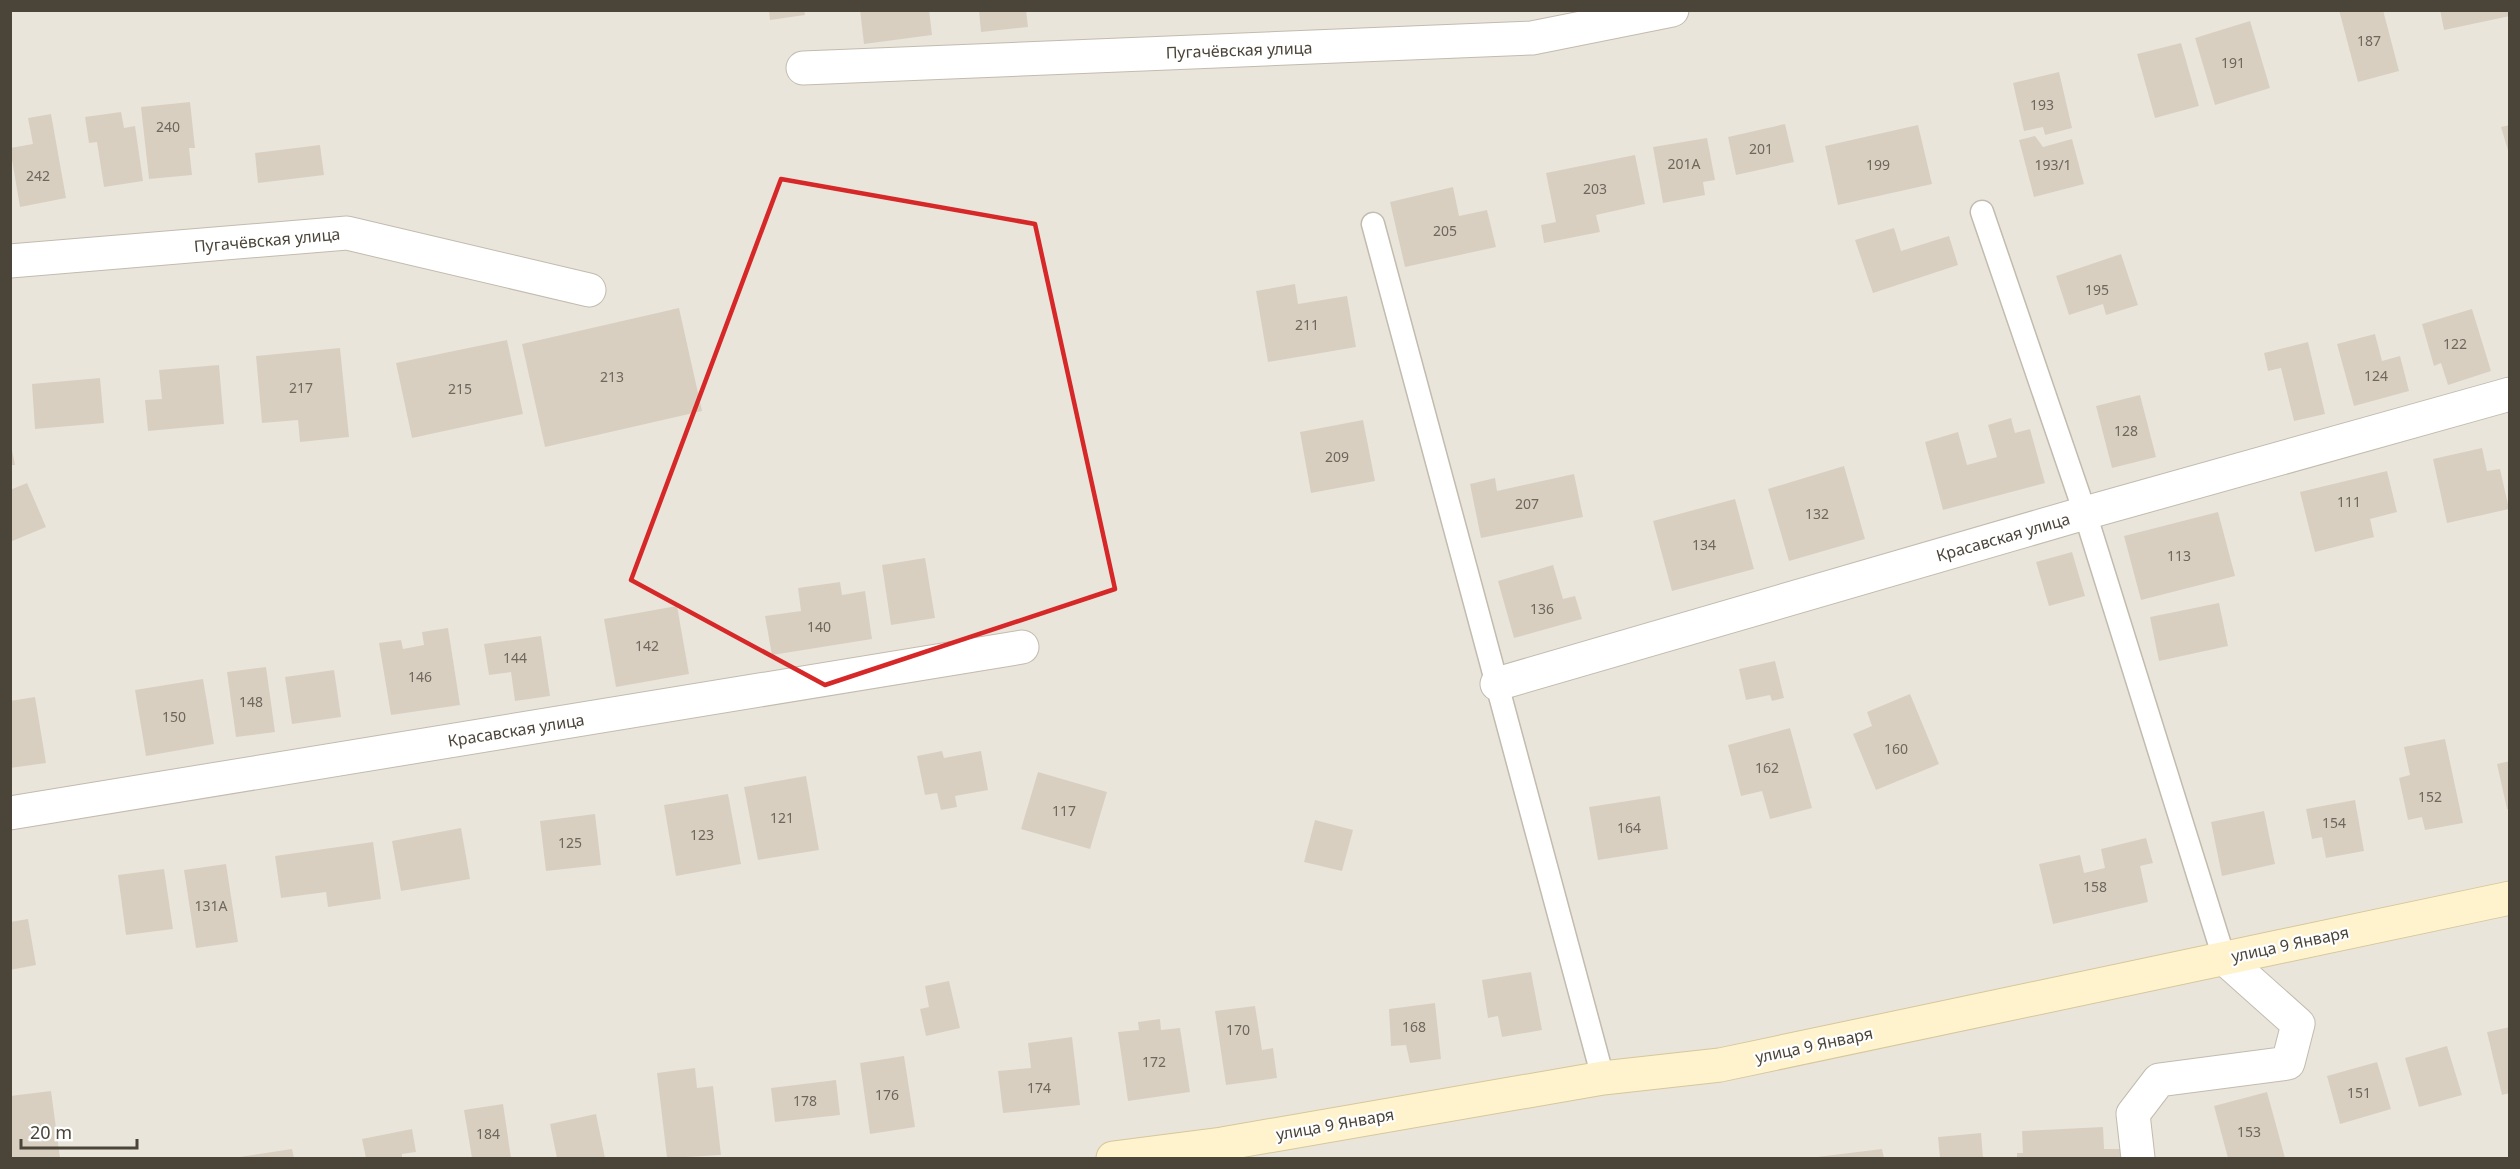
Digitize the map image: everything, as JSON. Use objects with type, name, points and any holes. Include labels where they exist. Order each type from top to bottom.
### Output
[{"type":"main road","name":"улица 9 Января","points":[[1113,1158],[1222,1151],[1603,1078],[1720,1065],[2510,898]]},
{"type":"street","name":"Пугачёвская улица","points":[[802,68],[1532,38],[1672,10]]},
{"type":"street","name":"Пугачёвская улица","points":[[10,261],[347,233],[589,290]]},
{"type":"street","name":"Красавская улица","points":[[1497,684],[2085,513],[2510,394]]},
{"type":"street","name":"Красавская улица","points":[[10,813],[1022,647]]},
{"type":"street","points":[[2138,1158],[2133,1114],[2159,1080],[2288,1063],[2298,1024],[2224,958]]},
{"type":"lane","points":[[1982,212],[2085,513],[2224,958]]},
{"type":"lane","points":[[1373,224],[1603,1078]]},
{"type":"highlighted area","points":[[781,179],[1035,224],[1115,589],[825,685],[631,580]]},
{"type":"shaded area","points":[[11,11],[2509,11],[2509,1158],[11,1158]]},
{"type":"building","points":[[769,10],[804,10],[805,15],[770,20]]},
{"type":"building","points":[[860,10],[929,10],[932,35],[864,44]]},
{"type":"building","points":[[979,10],[1026,10],[1028,27],[981,32]]},
{"type":"building","points":[[2339,10],[2383,10],[2399,71],[2358,82]]},
{"type":"building","points":[[2440,10],[2510,10],[2510,16],[2444,30]]},
{"type":"building","points":[[2250,21],[2270,88],[2215,105],[2195,38]]},
{"type":"building","points":[[2181,43],[2199,106],[2155,118],[2137,54]]},
{"type":"building","points":[[2059,72],[2072,128],[2045,135],[2043,127],[2024,131],[2013,83]]},
{"type":"building","points":[[190,102],[195,148],[189,148],[192,175],[149,179],[141,107]]},
{"type":"building","points":[[121,112],[124,128],[135,126],[143,181],[104,187],[97,142],[89,143],[85,117]]},
{"type":"building","points":[[51,114],[66,198],[20,207],[10,148],[33,144],[28,118]]},
{"type":"building","points":[[1785,124],[1794,162],[1736,175],[1728,137]]},
{"type":"building","points":[[1918,125],[1932,184],[1838,205],[1825,146]]},
{"type":"building","points":[[2510,125],[2510,154],[2509,154],[2501,127]]},
{"type":"building","points":[[2035,136],[2043,147],[2072,139],[2084,184],[2034,197],[2019,140]]},
{"type":"building","points":[[1707,138],[1715,180],[1703,182],[1705,195],[1663,203],[1653,147]]},
{"type":"building","points":[[320,145],[324,175],[258,183],[255,153]]},
{"type":"building","points":[[1635,155],[1645,204],[1596,215],[1600,232],[1544,243],[1541,225],[1556,222],[1546,173]]},
{"type":"building","points":[[1453,187],[1459,216],[1487,210],[1496,247],[1405,267],[1390,202]]},
{"type":"building","points":[[1894,228],[1901,251],[1949,236],[1958,265],[1873,293],[1855,240]]},
{"type":"building","points":[[2121,254],[2138,305],[2106,315],[2103,304],[2069,315],[2056,276]]},
{"type":"building","points":[[1295,284],[1298,304],[1347,296],[1356,347],[1268,362],[1256,291]]},
{"type":"building","points":[[679,308],[702,411],[545,447],[522,344]]},
{"type":"building","points":[[2472,309],[2491,371],[2448,385],[2441,363],[2434,366],[2422,324]]},
{"type":"building","points":[[2375,334],[2382,361],[2400,356],[2409,391],[2354,406],[2337,344]]},
{"type":"building","points":[[507,340],[523,414],[412,438],[396,363]]},
{"type":"building","points":[[2308,342],[2325,414],[2294,421],[2281,368],[2268,371],[2264,353]]},
{"type":"building","points":[[340,348],[349,437],[300,442],[298,420],[262,423],[256,356]]},
{"type":"building","points":[[219,365],[224,424],[148,431],[145,400],[162,399],[159,370]]},
{"type":"building","points":[[100,378],[104,423],[35,429],[32,384]]},
{"type":"building","points":[[2140,395],[2156,457],[2112,468],[2096,406]]},
{"type":"building","points":[[2011,418],[2015,433],[2030,429],[2045,483],[1943,510],[1925,442],[1958,432],[1967,465],[1997,457],[1988,425]]},
{"type":"building","points":[[1363,420],[1375,481],[1311,493],[1300,432]]},
{"type":"building","points":[[10,441],[15,465],[10,465]]},
{"type":"building","points":[[2482,448],[2487,471],[2500,469],[2509,509],[2447,523],[2433,459]]},
{"type":"building","points":[[1844,466],[1865,539],[1789,561],[1768,489]]},
{"type":"building","points":[[2387,471],[2397,512],[2370,519],[2374,537],[2315,552],[2300,492]]},
{"type":"building","points":[[1574,474],[1583,517],[1481,538],[1470,484],[1495,478],[1497,491]]},
{"type":"building","points":[[27,483],[46,527],[10,542],[10,490]]},
{"type":"building","points":[[1735,499],[1754,569],[1672,591],[1653,521]]},
{"type":"building","points":[[2218,512],[2235,576],[2141,600],[2124,536]]},
{"type":"building","points":[[2072,552],[2085,596],[2049,606],[2036,562]]},
{"type":"building","points":[[925,558],[935,618],[891,625],[882,565]]},
{"type":"building","points":[[1553,565],[1563,599],[1575,596],[1582,619],[1514,638],[1498,581]]},
{"type":"building","points":[[840,582],[842,595],[865,591],[872,639],[772,655],[765,616],[801,611],[798,588]]},
{"type":"building","points":[[2219,603],[2228,646],[2159,661],[2150,617]]},
{"type":"building","points":[[677,606],[689,674],[616,687],[604,619]]},
{"type":"building","points":[[448,628],[460,705],[391,715],[379,643],[401,640],[403,649],[424,645],[422,632]]},
{"type":"building","points":[[541,636],[550,696],[515,701],[511,672],[489,675],[484,644]]},
{"type":"building","points":[[1775,661],[1784,698],[1772,701],[1770,695],[1746,700],[1739,669]]},
{"type":"building","points":[[266,667],[275,732],[236,737],[227,672]]},
{"type":"building","points":[[334,670],[341,717],[292,724],[285,677]]},
{"type":"building","points":[[203,679],[214,744],[146,756],[135,690]]},
{"type":"building","points":[[1910,694],[1939,764],[1876,790],[1853,734],[1872,726],[1867,712]]},
{"type":"building","points":[[35,697],[46,763],[10,768],[10,701]]},
{"type":"building","points":[[1790,728],[1812,808],[1770,819],[1762,791],[1741,796],[1728,745]]},
{"type":"building","points":[[2445,739],[2463,823],[2425,830],[2422,817],[2408,820],[2399,778],[2410,775],[2404,747]]},
{"type":"building","points":[[942,751],[944,758],[981,751],[988,790],[955,796],[957,807],[941,810],[937,793],[925,795],[917,756]]},
{"type":"building","points":[[2510,761],[2510,809],[2507,809],[2497,764]]},
{"type":"building","points":[[1038,772],[1107,792],[1090,849],[1021,829]]},
{"type":"building","points":[[806,776],[819,850],[758,860],[744,787]]},
{"type":"building","points":[[728,794],[741,864],[676,876],[664,805]]},
{"type":"building","points":[[1660,796],[1668,849],[1598,860],[1589,807]]},
{"type":"building","points":[[2355,800],[2364,851],[2326,858],[2322,837],[2312,839],[2306,809]]},
{"type":"building","points":[[2264,811],[2275,864],[2222,876],[2211,822]]},
{"type":"building","points":[[595,814],[601,865],[546,871],[540,821]]},
{"type":"building","points":[[1315,820],[1353,830],[1342,871],[1304,862]]},
{"type":"building","points":[[461,828],[470,879],[401,891],[392,841]]},
{"type":"building","points":[[2146,838],[2153,863],[2140,866],[2148,902],[2053,924],[2039,864],[2080,855],[2084,873],[2105,868],[2101,849]]},
{"type":"building","points":[[373,842],[381,899],[328,907],[326,892],[281,898],[275,856]]},
{"type":"building","points":[[226,864],[238,942],[196,948],[184,870]]},
{"type":"building","points":[[164,869],[173,929],[126,935],[118,875]]},
{"type":"building","points":[[28,919],[36,965],[10,970],[10,922]]},
{"type":"building","points":[[1531,972],[1542,1030],[1502,1037],[1498,1016],[1488,1018],[1482,980]]},
{"type":"building","points":[[949,981],[960,1028],[926,1036],[920,1009],[929,1007],[925,986]]},
{"type":"building","points":[[1435,1003],[1441,1059],[1410,1063],[1406,1045],[1391,1046],[1389,1009]]},
{"type":"building","points":[[1255,1006],[1262,1050],[1273,1048],[1277,1078],[1226,1085],[1215,1011]]},
{"type":"building","points":[[1160,1019],[1161,1030],[1180,1028],[1190,1092],[1128,1101],[1118,1032],[1139,1030],[1138,1022]]},
{"type":"building","points":[[2510,1027],[2510,1093],[2502,1095],[2487,1032]]},
{"type":"building","points":[[1072,1037],[1080,1105],[1003,1113],[998,1071],[1031,1068],[1028,1043]]},
{"type":"building","points":[[2447,1046],[2462,1095],[2419,1107],[2405,1058]]},
{"type":"building","points":[[904,1056],[915,1127],[870,1134],[860,1063]]},
{"type":"building","points":[[2377,1062],[2391,1109],[2340,1124],[2327,1076]]},
{"type":"building","points":[[695,1068],[697,1088],[713,1086],[721,1155],[667,1158],[657,1073]]},
{"type":"building","points":[[836,1080],[840,1115],[775,1122],[771,1088]]},
{"type":"building","points":[[51,1091],[60,1158],[10,1158],[10,1096]]},
{"type":"building","points":[[2267,1092],[2285,1158],[2228,1158],[2214,1106]]},
{"type":"building","points":[[503,1104],[511,1158],[472,1158],[464,1110]]},
{"type":"building","points":[[596,1114],[605,1158],[557,1158],[550,1124]]},
{"type":"building","points":[[2103,1127],[2104,1149],[2122,1149],[2122,1158],[2017,1158],[2017,1153],[2023,1153],[2022,1131]]},
{"type":"building","points":[[412,1129],[416,1152],[402,1154],[402,1158],[366,1158],[362,1139]]},
{"type":"building","points":[[1981,1133],[1983,1158],[1940,1158],[1938,1137]]},
{"type":"building","points":[[292,1149],[294,1158],[240,1158],[240,1157]]},
{"type":"building","points":[[1882,1149],[1884,1158],[1817,1158],[1817,1157]]}]
